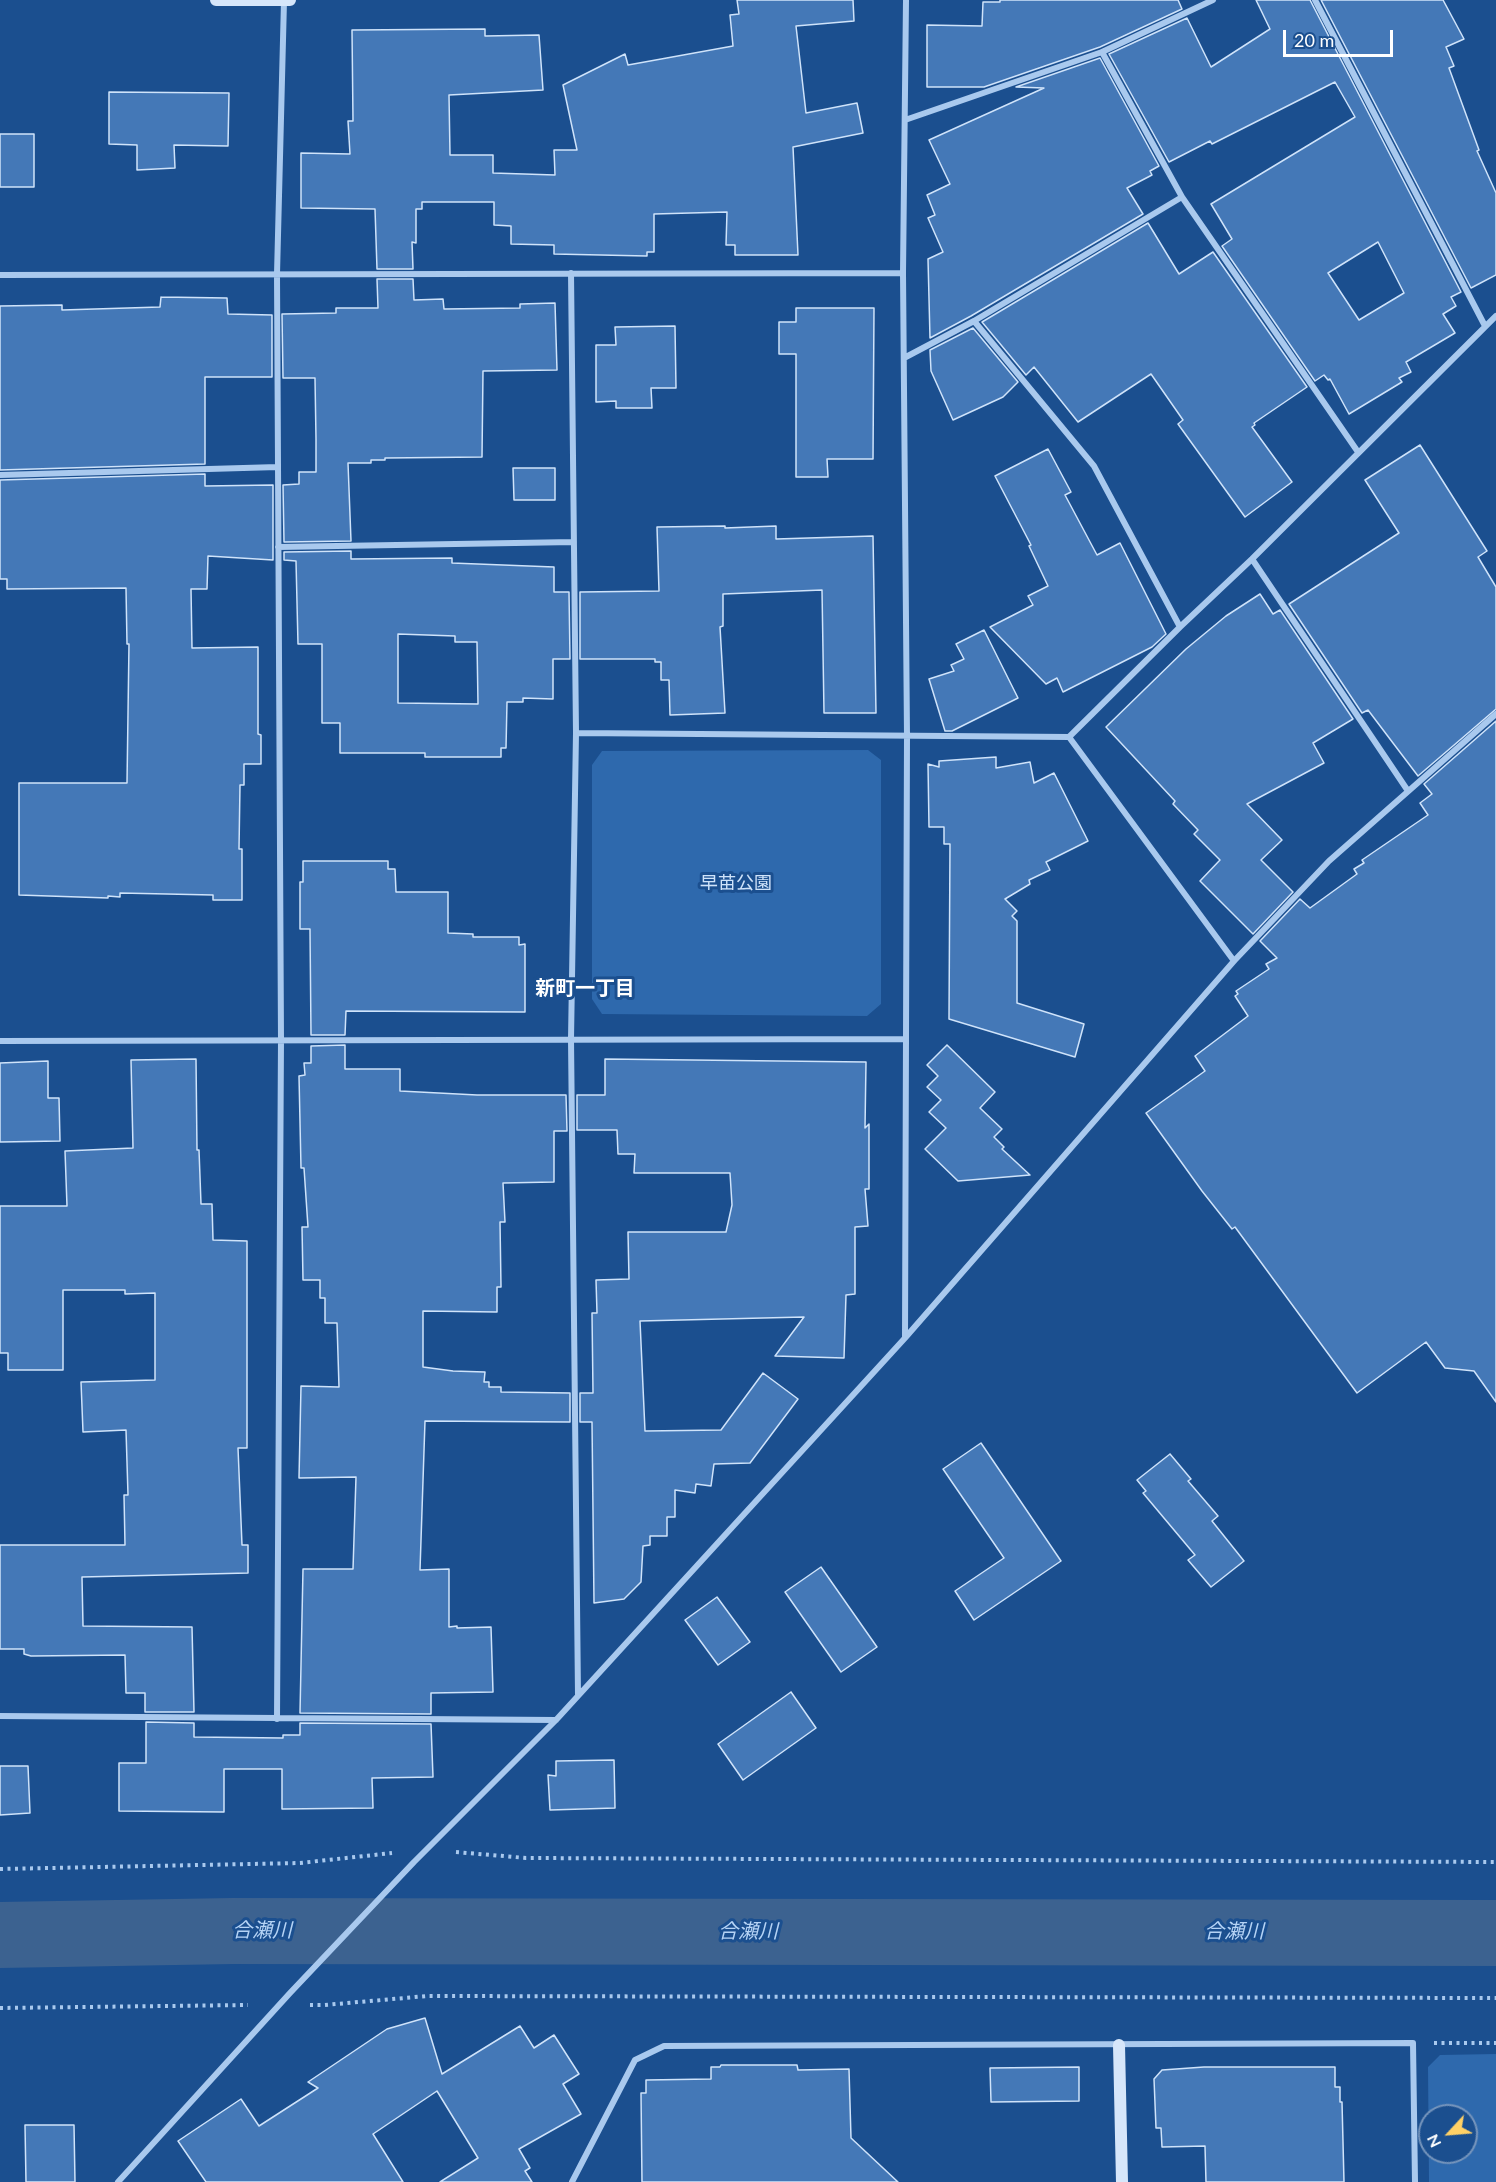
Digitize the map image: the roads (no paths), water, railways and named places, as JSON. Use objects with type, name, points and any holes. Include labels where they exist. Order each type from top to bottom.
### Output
[{"type":"street","points":[[216,0],[290,0]]},
{"type":"street","points":[[277,1719],[281,1041],[277,274],[284,0]]},
{"type":"street","points":[[905,1338],[907,736],[903,273],[906,0]]},
{"type":"street","points":[[904,120],[1102,52],[1213,0]]},
{"type":"street","points":[[1315,0],[1485,326]]},
{"type":"street","points":[[1102,52],[1182,197],[1358,452]]},
{"type":"street","points":[[904,358],[974,321],[1182,197]]},
{"type":"street","points":[[571,273],[576,733],[572,1039],[578,1695]]},
{"type":"street","points":[[0,275],[903,273]]},
{"type":"street","points":[[576,733],[1069,737],[1496,316]]},
{"type":"street","points":[[974,321],[1094,466],[1180,627]]},
{"type":"street","points":[[0,476],[278,467]]},
{"type":"street","points":[[279,547],[574,542]]},
{"type":"street","points":[[1252,559],[1408,791]]},
{"type":"street","points":[[118,2182],[290,1993],[414,1862],[556,1720],[905,1338],[1234,961],[1329,861],[1496,714]]},
{"type":"street","points":[[1069,737],[1234,961]]},
{"type":"street","points":[[0,1041],[905,1039]]},
{"type":"street","points":[[0,1716],[556,1720]]},
{"type":"street","points":[[572,2182],[635,2060],[664,2046],[1413,2043],[1415,2182]]},
{"type":"street","points":[[1119,2045],[1122,2182]]},
{"type":"waterway","name":"合瀬川","points":[[0,1935],[233,1931],[1496,1933]]},
{"type":"district","name":"新町一丁目","points":[[585,989]]},
{"type":"park label","name":"早苗公園","points":[[736,883]]}]
